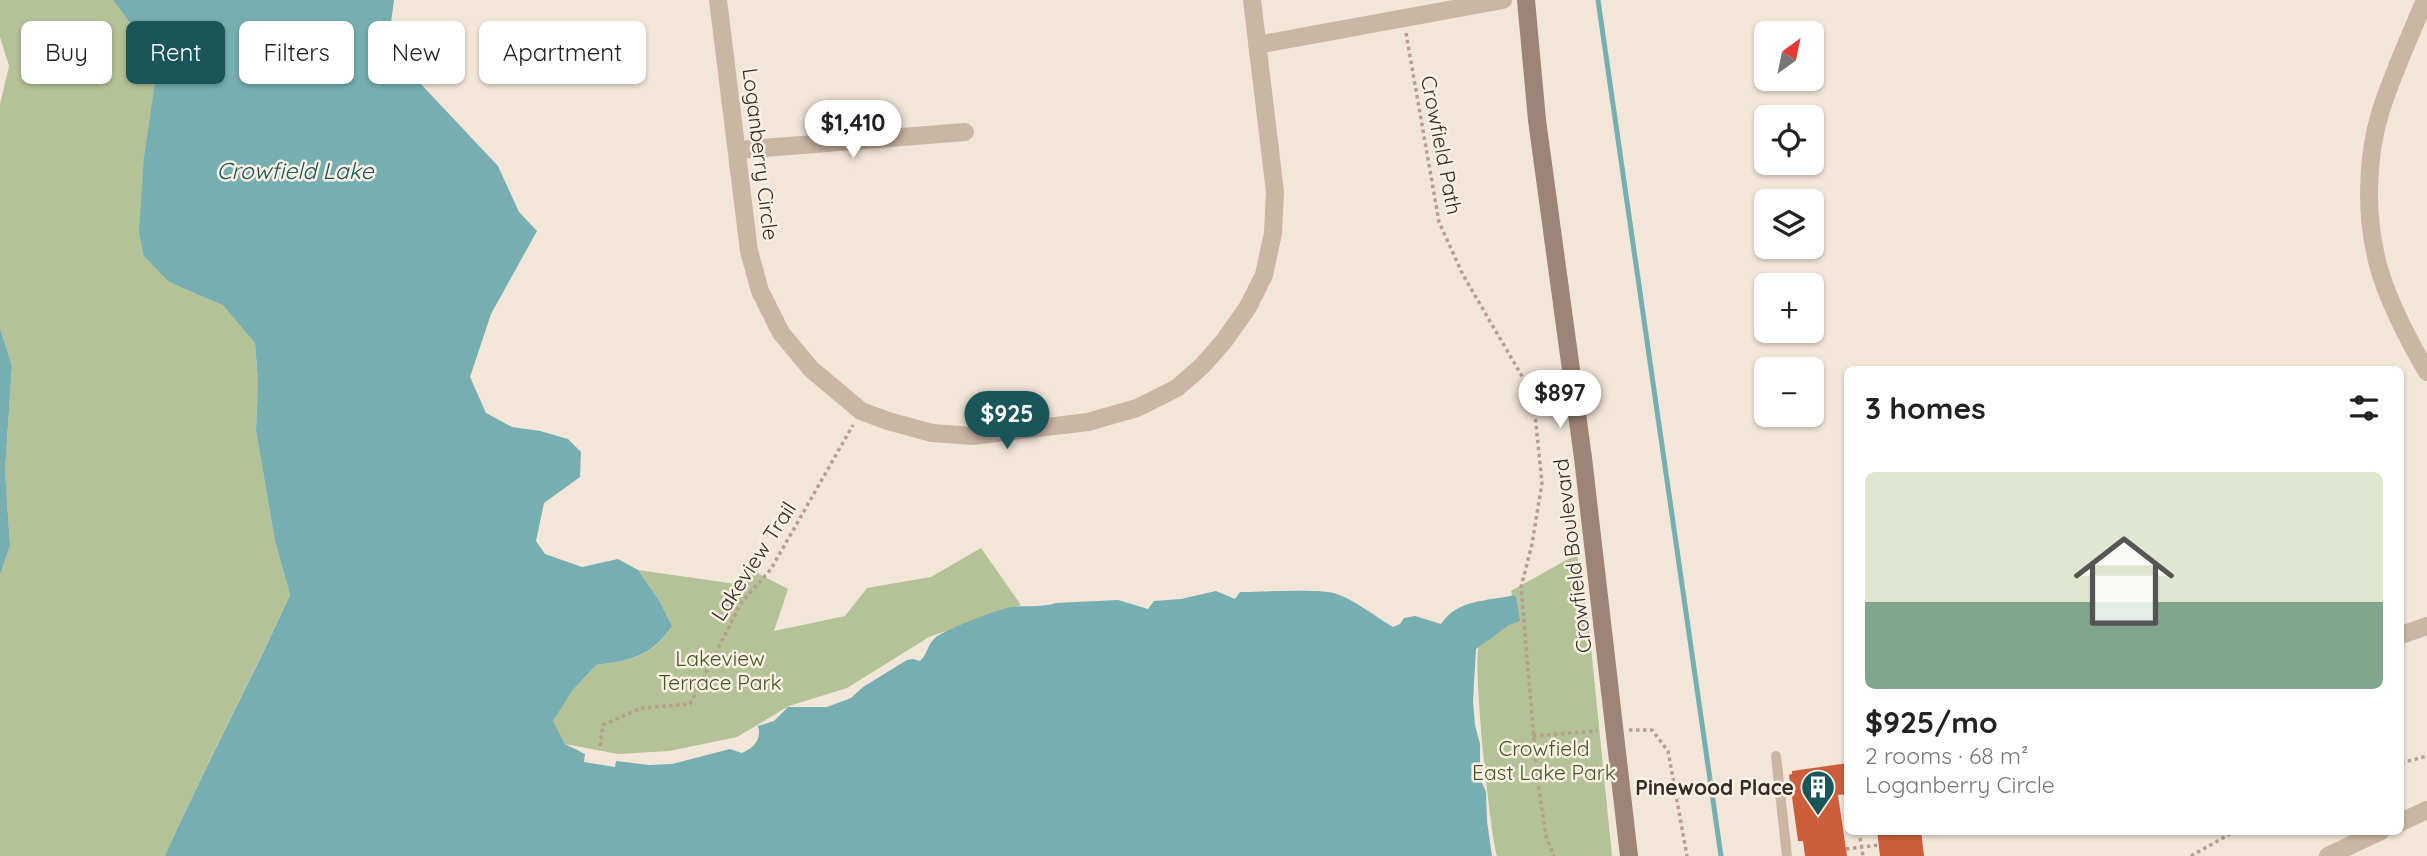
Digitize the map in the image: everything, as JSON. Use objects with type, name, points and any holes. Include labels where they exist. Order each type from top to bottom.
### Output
[{"type":"main road","name":"Crowfield Boulevard","points":[[1526,0],[1537,120],[1583,458],[1629,856]]},
{"type":"street","name":"Loganberry Circle","points":[[718,0],[749,251],[760,291],[781,332],[811,369],[861,411],[932,433],[973,436],[1088,422],[1137,408],[1177,388],[1203,365],[1248,307],[1264,275],[1273,233],[1275,192],[1252,0]]},
{"type":"street","points":[[1257,45],[1503,0]]},
{"type":"street","points":[[2425,0],[2421,28],[2380,111],[2370,167],[2371,220],[2381,273],[2405,334],[2427,372]]},
{"type":"street","points":[[738,150],[965,132]]},
{"type":"street","points":[[2404,634],[2427,626]]},
{"type":"street","points":[[2404,821],[2427,810]]},
{"type":"street","points":[[2328,856],[2373,835]]},
{"type":"lane","points":[[1776,756],[1787,856]]},
{"type":"path","name":"Crowfield Path","points":[[1403,18],[1439,222],[1463,275],[1534,395],[1542,483],[1532,544],[1521,587],[1537,775],[1546,836],[1554,856]]},
{"type":"path","name":"Lakeview Trail","points":[[600,746],[603,725],[641,708],[690,704],[741,603],[772,569],[861,411]]},
{"type":"path","points":[[2404,762],[2427,756]]},
{"type":"path","points":[[1860,835],[1863,856]]},
{"type":"path","points":[[2191,856],[2228,835]]},
{"type":"path","points":[[1846,849],[1879,845]]},
{"type":"green space","points":[[0,0],[113,0],[129,21],[126,21],[126,84],[155,84],[144,156],[169,282],[223,304],[255,343],[258,382],[256,431],[275,541],[290,595],[165,856],[0,856],[0,575],[10,546],[5,470],[12,366],[0,328],[0,104],[9,66],[0,37]]},
{"type":"green space","name":"Lakeview Terrace Park","points":[[981,548],[1021,605],[929,637],[847,688],[789,706],[737,737],[669,751],[618,754],[565,744],[552,721],[572,691],[596,665],[630,659],[648,651],[672,626],[659,600],[638,570],[736,584],[746,567],[788,589],[774,631],[845,616],[867,588],[931,577]]},
{"type":"green space","name":"Crowfield East Lake Park","points":[[1577,554],[1589,627],[1612,856],[1497,856],[1483,748],[1477,658],[1479,646],[1491,633],[1519,620],[1511,591]]},
{"type":"water","name":"Crowfield Lake","points":[[113,0],[394,0],[391,21],[368,21],[368,84],[421,84],[498,166],[519,212],[537,231],[491,314],[470,377],[486,413],[512,427],[568,439],[581,452],[580,477],[544,503],[536,541],[545,554],[582,567],[618,559],[638,570],[659,600],[672,626],[648,651],[630,659],[596,665],[572,691],[553,721],[565,744],[585,754],[584,762],[615,767],[616,761],[649,765],[672,764],[730,749],[742,753],[756,742],[759,735],[758,726],[774,721],[788,707],[827,707],[851,698],[863,687],[907,660],[920,661],[932,641],[940,635],[972,620],[1012,607],[1118,600],[1148,609],[1154,601],[1181,599],[1216,591],[1235,599],[1240,592],[1319,591],[1345,597],[1393,627],[1400,624],[1404,618],[1415,616],[1441,624],[1456,609],[1465,605],[1514,595],[1520,621],[1509,625],[1476,649],[1473,701],[1480,744],[1480,778],[1486,792],[1492,856],[165,856],[290,595],[275,541],[256,431],[258,382],[255,343],[223,305],[169,282],[144,256],[139,233],[144,156],[155,84],[225,84],[225,21],[129,21]]},
{"type":"water","points":[[0,328],[12,366],[5,470],[10,546],[0,575]]},
{"type":"building","name":"Pinewood Place","points":[[1844,764],[1844,794],[1838,795],[1847,856],[1805,856],[1803,841],[1798,841],[1789,775],[1792,771]]},
{"type":"building","points":[[1877,835],[1921,835],[1924,856],[1880,856]]},
{"type":"waterway","points":[[1598,0],[1721,856]]},
{"type":"place","name":"Pinewood Place","points":[[1818,817]]}]
